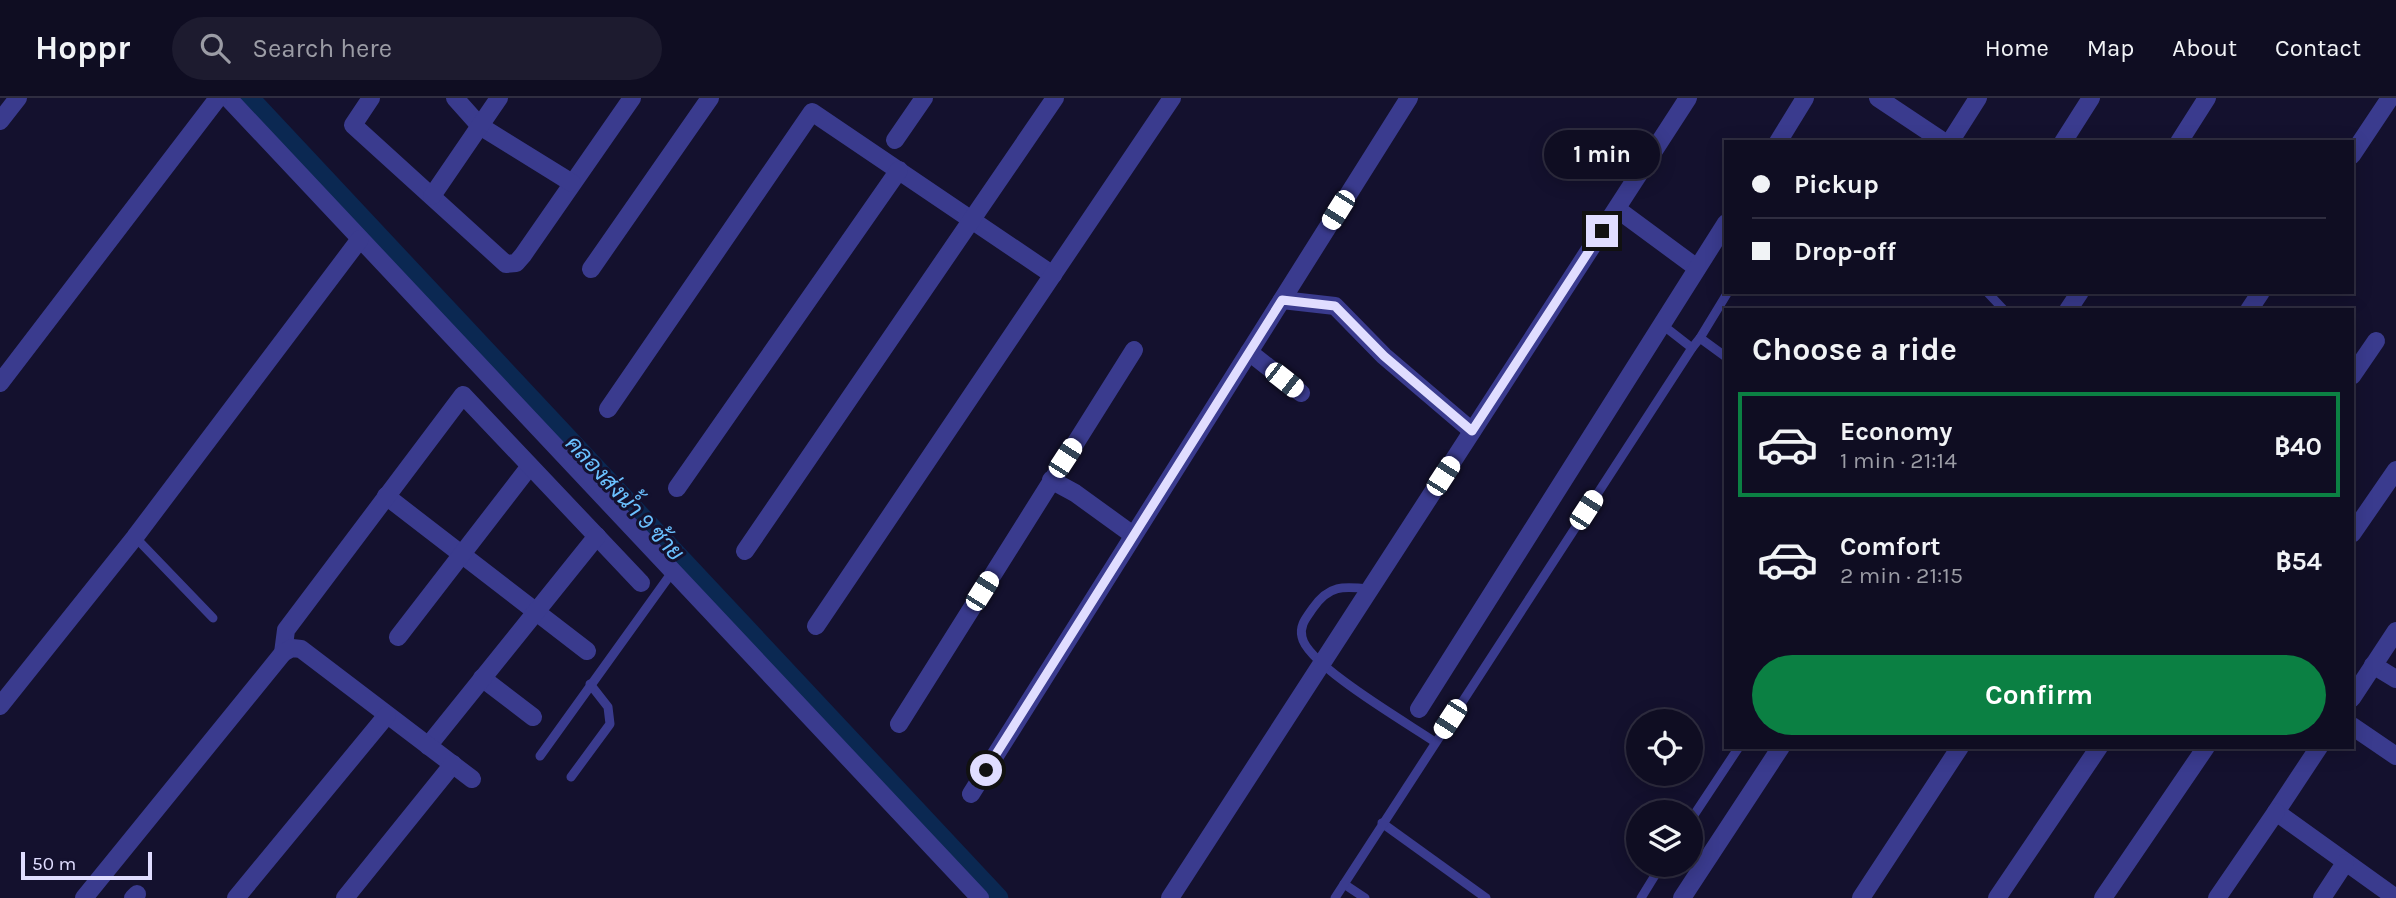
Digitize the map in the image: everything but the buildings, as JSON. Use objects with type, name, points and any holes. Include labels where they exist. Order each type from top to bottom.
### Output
[{"type":"street","points":[[0,121],[18,98]]},
{"type":"street","points":[[0,383],[218,98]]},
{"type":"street","points":[[228,98],[981,898]]},
{"type":"street","points":[[371,98],[353,125],[506,264],[516,263],[632,98]]},
{"type":"street","points":[[455,98],[480,126],[572,183]]},
{"type":"street","points":[[432,196],[499,98]]},
{"type":"street","points":[[592,268],[710,98]]},
{"type":"street","points":[[895,140],[924,98]]},
{"type":"street","points":[[746,551],[1055,98]]},
{"type":"street","points":[[816,626],[1172,98]]},
{"type":"street","points":[[971,794],[1409,98]]},
{"type":"street","points":[[1170,898],[1688,98]]},
{"type":"street","points":[[1778,140],[1805,98]]},
{"type":"street","points":[[1878,98],[1941,140]]},
{"type":"street","points":[[1951,140],[1978,98]]},
{"type":"street","points":[[2064,140],[2091,98]]},
{"type":"street","points":[[2180,140],[2207,98]]},
{"type":"street","points":[[2354,152],[2390,98]]},
{"type":"street","points":[[608,409],[812,112],[1052,275]]},
{"type":"street","points":[[677,488],[899,170]]},
{"type":"street","points":[[1617,209],[1697,268]]},
{"type":"street","points":[[1419,709],[1660,323],[1724,226]]},
{"type":"street","points":[[0,706],[135,537],[360,239]]},
{"type":"street","points":[[1282,300],[1335,306],[1384,356],[1472,431]]},
{"type":"street","points":[[2354,373],[2376,341]]},
{"type":"street","points":[[899,724],[1134,350]]},
{"type":"street","points":[[1249,352],[1301,393]]},
{"type":"street","points":[[283,653],[285,630],[463,395],[641,583]]},
{"type":"street","points":[[398,637],[530,466]]},
{"type":"street","points":[[2354,531],[2396,470]]},
{"type":"street","points":[[1051,480],[1085,500],[1133,535]]},
{"type":"street","points":[[386,496],[587,651]]},
{"type":"street","points":[[428,746],[597,536]]},
{"type":"street","points":[[2354,695],[2396,631]]},
{"type":"street","points":[[84,898],[283,653],[292,648],[300,649],[471,779]]},
{"type":"street","points":[[2373,665],[2396,679]]},
{"type":"street","points":[[482,678],[533,717]]},
{"type":"street","points":[[236,898],[387,715]]},
{"type":"street","points":[[2354,727],[2396,756]]},
{"type":"street","points":[[1682,898],[1780,749]]},
{"type":"street","points":[[1861,898],[1959,749]]},
{"type":"street","points":[[1997,898],[2098,749]]},
{"type":"street","points":[[2104,898],[2205,749]]},
{"type":"street","points":[[2217,898],[2318,749]]},
{"type":"street","points":[[345,898],[453,764]]},
{"type":"street","points":[[2276,812],[2396,898]]},
{"type":"street","points":[[2322,898],[2345,863]]},
{"type":"lane","points":[[1335,898],[1727,294]]},
{"type":"lane","points":[[1989,294],[2002,308]]},
{"type":"lane","points":[[1660,323],[1692,348]]},
{"type":"lane","points":[[1700,338],[1724,356]]},
{"type":"lane","points":[[135,537],[213,618]]},
{"type":"lane","points":[[540,756],[673,571]]},
{"type":"lane","points":[[1369,589],[1341,586],[1321,597],[1303,623],[1301,634],[1304,644],[1320,664],[1435,742]]},
{"type":"lane","points":[[571,777],[610,724],[608,707],[590,684]]},
{"type":"lane","points":[[1703,801],[1738,749]]},
{"type":"lane","points":[[1382,823],[1486,898]]},
{"type":"lane","points":[[1641,898],[1654,877]]},
{"type":"lane","points":[[1344,884],[1366,898]]},
{"type":"waterway","name":"คลองส่งน้ำ 9 ซ้าย","points":[[250,98],[999,898]]},
{"type":"route","points":[[986,770],[1282,300],[1316,306],[1335,306],[1384,356],[1472,431],[1602,231]]}]
